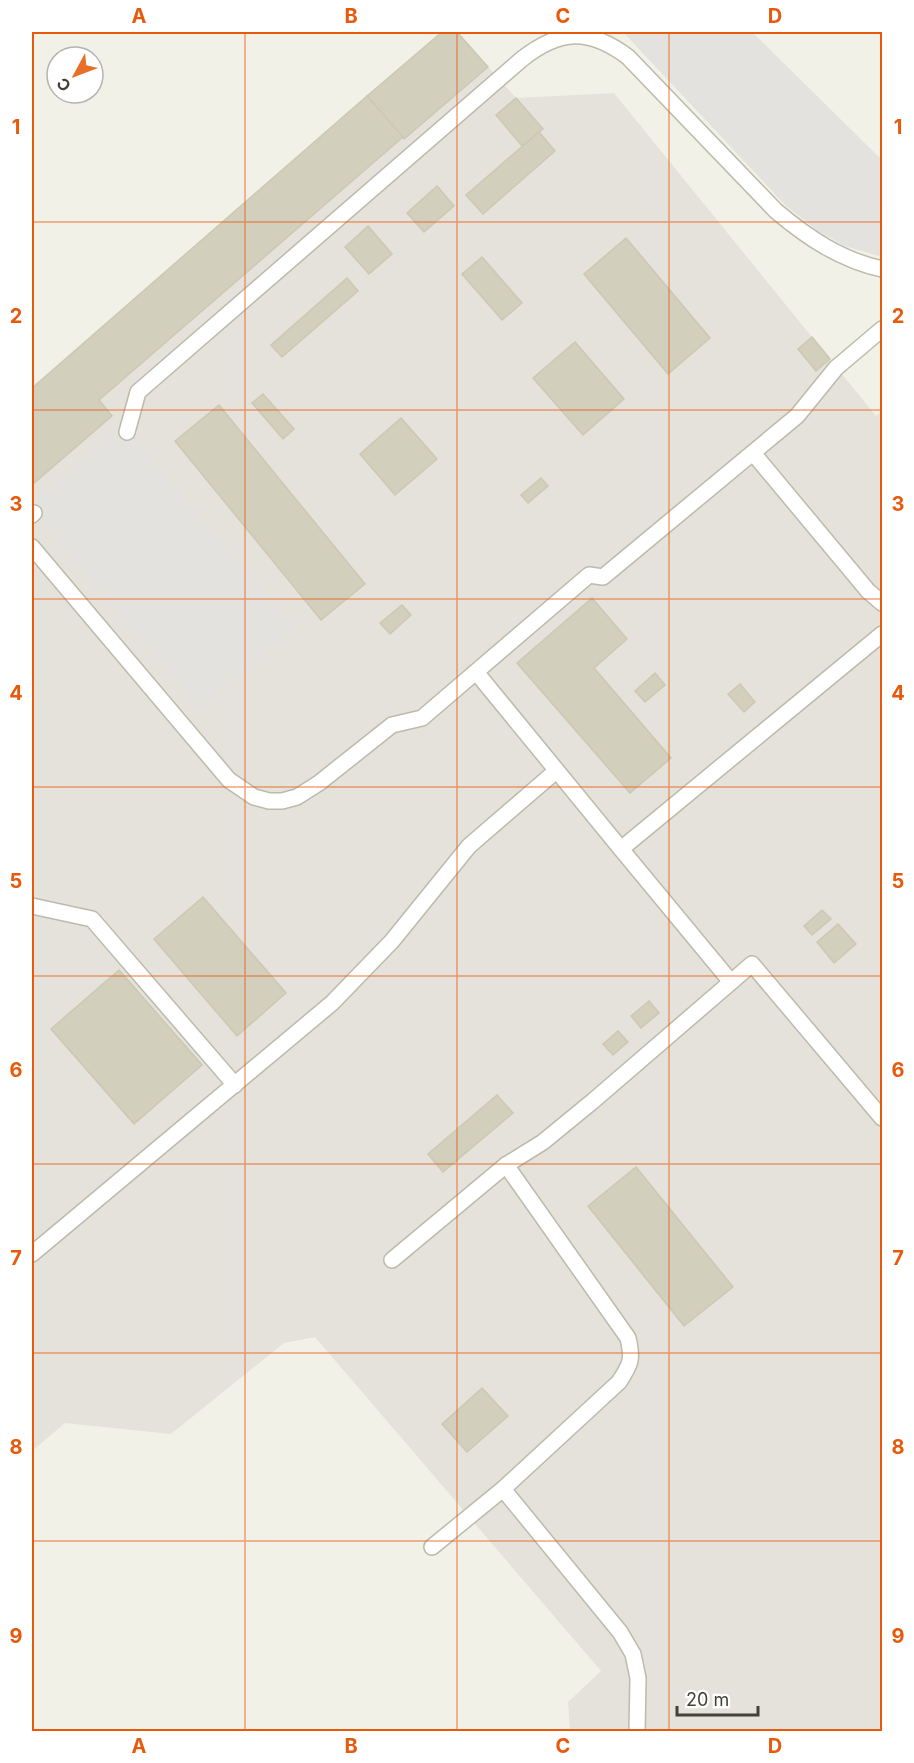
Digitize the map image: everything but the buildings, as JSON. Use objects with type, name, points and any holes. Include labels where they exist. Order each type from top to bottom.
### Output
[{"type":"lane","points":[[127,432],[138,392],[522,59],[539,46],[557,38],[596,34],[628,57],[748,183],[803,234],[827,249],[882,269]]},
{"type":"lane","points":[[32,547],[229,780],[254,797],[276,801],[297,797],[319,783],[392,725],[422,718],[589,575],[603,577],[797,416],[836,368],[882,328]]},
{"type":"lane","points":[[753,453],[868,591],[882,603]]},
{"type":"lane","points":[[621,849],[882,634]]},
{"type":"lane","points":[[476,672],[731,982]]},
{"type":"lane","points":[[32,1254],[333,1003],[392,941],[469,846],[556,771]]},
{"type":"lane","points":[[32,906],[92,919],[234,1085]]},
{"type":"lane","points":[[392,1260],[506,1165],[543,1142],[752,964],[882,1118]]},
{"type":"lane","points":[[432,1548],[503,1489],[619,1382],[629,1366],[632,1354],[628,1338],[506,1165]]},
{"type":"lane","points":[[503,1489],[620,1632],[633,1654],[638,1678],[637,1731]]},
{"type":"shaded area","points":[[442,32],[457,32],[516,98],[614,93],[876,416],[882,411],[882,1731],[570,1731],[568,1702],[601,1671],[315,1337],[284,1343],[171,1434],[65,1423],[32,1451],[32,388]]},
{"type":"shaded area","points":[[623,32],[752,32],[882,160],[882,257],[845,246],[818,231],[785,205]]},
{"type":"shaded area","points":[[123,426],[294,627],[200,708],[32,510],[32,504]]}]
